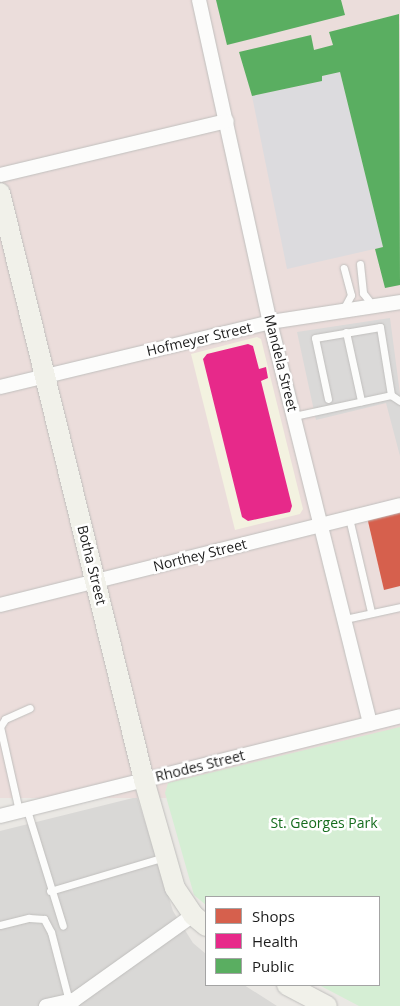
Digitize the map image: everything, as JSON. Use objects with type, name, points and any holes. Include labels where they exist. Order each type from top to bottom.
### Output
[{"type":"main road","name":"Botha Street","points":[[0,193],[97,582],[144,780],[175,888],[199,921]]},
{"type":"main road","points":[[289,986],[327,1006]]},
{"type":"street","name":"Mandela Street","points":[[199,0],[227,120],[270,322],[323,525],[370,724]]},
{"type":"street","points":[[0,175],[227,120]]},
{"type":"street","name":"Hofmeyer Street","points":[[0,387],[270,322],[400,302]]},
{"type":"street","name":"Northey Street","points":[[0,605],[97,582],[201,553],[400,505]]},
{"type":"street","name":"Rhodes Street","points":[[0,816],[400,716]]},
{"type":"street","points":[[46,1006],[73,1002],[199,921]]},
{"type":"lane","points":[[360,264],[362,293],[373,306]]},
{"type":"lane","points":[[343,311],[351,295],[344,268]]},
{"type":"lane","points":[[328,399],[315,338],[380,327],[390,395]]},
{"type":"lane","points":[[346,332],[361,401]]},
{"type":"lane","points":[[294,416],[390,395],[400,401]]},
{"type":"lane","points":[[349,518],[371,612]]},
{"type":"lane","points":[[345,619],[400,607]]},
{"type":"lane","points":[[30,708],[5,719],[0,727],[23,811],[63,926]]},
{"type":"lane","points":[[50,891],[166,857]]},
{"type":"lane","points":[[0,925],[40,917],[48,924],[73,1002]]},
{"type":"shaded area","points":[[0,0],[400,0],[400,798],[0,798]]},
{"type":"shaded area","points":[[340,72],[383,247],[287,269],[252,96],[322,81],[322,76]]},
{"type":"shaded area","points":[[390,318],[400,394],[400,456],[386,403],[316,420],[297,332]]},
{"type":"shaded area","points":[[257,337],[261,339],[303,509],[300,514],[235,530],[191,354]]},
{"type":"shaded area","points":[[137,797],[173,911],[193,943],[205,953],[205,986],[246,986],[277,1006],[0,1006],[0,831]]},
{"type":"green space","name":"St. Georges Park","points":[[400,727],[400,1006],[359,1006],[321,986],[380,986],[380,896],[205,896],[205,904],[194,895],[165,793],[168,783]]},
{"type":"building: Shops","points":[[400,509],[400,586],[384,590],[367,517]]},
{"type":"building: Health","points":[[248,344],[253,346],[259,369],[266,367],[268,378],[261,381],[292,506],[290,512],[248,521],[242,517],[203,359],[207,354]]},
{"type":"building: Public","points":[[216,0],[341,0],[345,15],[227,45]]},
{"type":"building: Public","points":[[399,14],[400,285],[385,288],[375,249],[383,247],[340,72],[322,76],[322,81],[252,96],[239,52],[311,35],[314,50],[333,45],[329,32]]}]
